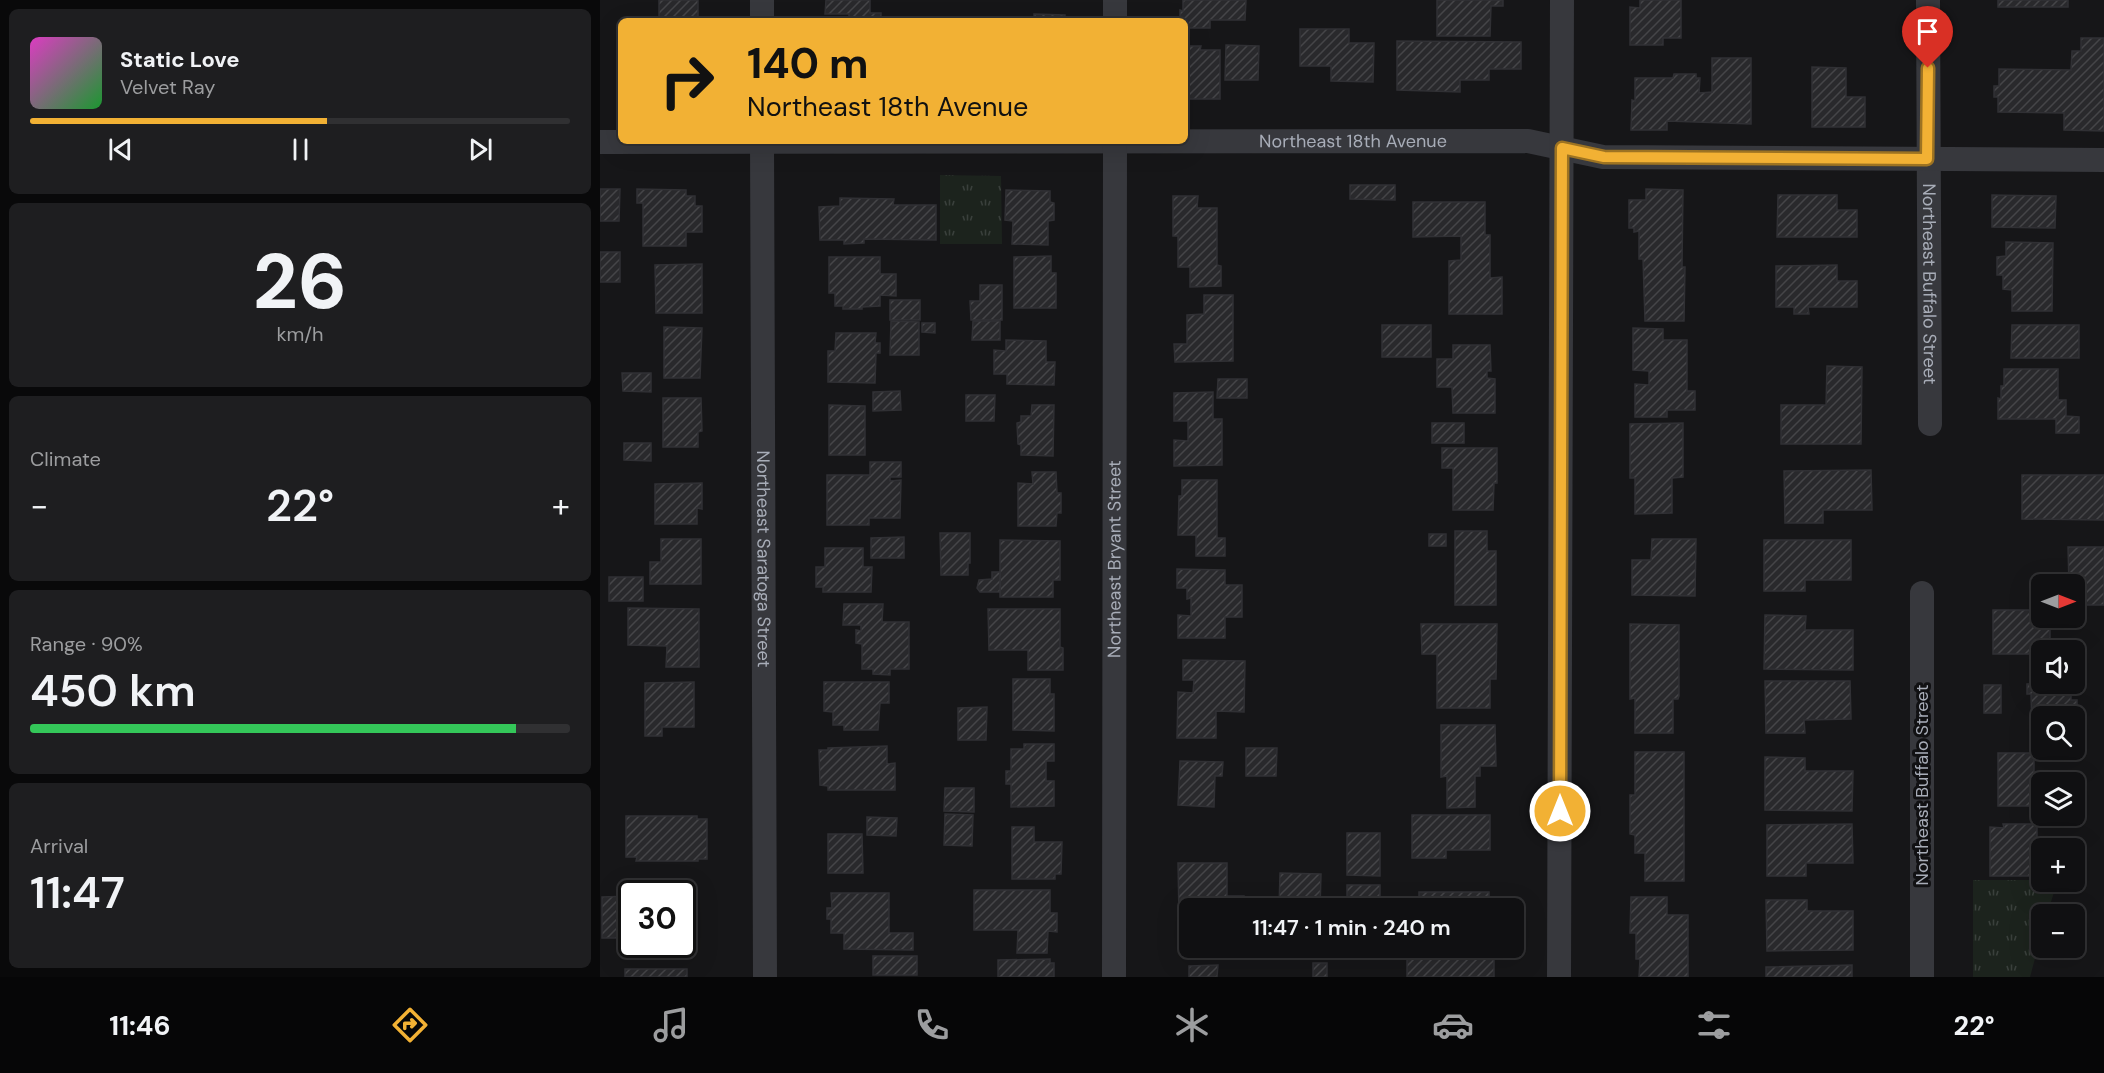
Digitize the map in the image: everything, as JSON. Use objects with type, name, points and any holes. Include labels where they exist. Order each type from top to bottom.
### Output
[{"type":"street","points":[[762,0],[762,18]]},
{"type":"street","points":[[1114,0],[1115,18]]},
{"type":"street","points":[[1559,977],[1562,0]]},
{"type":"street","name":"Northeast Buffalo Street","points":[[1928,0],[1930,424]]},
{"type":"street","name":"Northeast 18th Avenue","points":[[1188,141],[1528,141],[1604,157],[2104,160]]},
{"type":"street","name":"Northeast 18th Avenue","points":[[600,142],[618,142]]},
{"type":"street","name":"Northeast Saratoga Street","points":[[762,144],[765,977]]},
{"type":"street","name":"Northeast Bryant Street","points":[[1114,977],[1115,144]]},
{"type":"street","name":"Northeast Buffalo Street","points":[[1922,593],[1922,977]]},
{"type":"green space","points":[[940,175],[1001,176],[1002,244],[940,244]]},
{"type":"green space","points":[[1973,880],[2031,880],[2031,892],[2054,892],[2050,904],[2031,904],[2031,958],[2035,958],[2030,977],[1973,977]]},
{"type":"building","points":[[659,0],[698,0],[698,18],[659,18]]},
{"type":"building","points":[[826,0],[870,0],[870,13],[881,13],[881,18],[849,18],[849,14],[825,14]]},
{"type":"building","points":[[1183,0],[1246,0],[1245,20],[1210,20],[1210,28],[1188,28],[1188,18],[1180,18],[1180,10],[1183,11]]},
{"type":"building","points":[[1437,0],[1503,0],[1503,6],[1491,6],[1490,36],[1437,36]]},
{"type":"building","points":[[1640,0],[1681,0],[1681,38],[1663,38],[1663,45],[1630,45],[1630,7],[1640,8]]},
{"type":"building","points":[[1998,0],[2068,0],[2068,7],[1998,7]]},
{"type":"building","points":[[1034,14],[1065,15],[1065,18],[1034,18]]},
{"type":"building","points":[[1300,29],[1349,29],[1349,43],[1374,43],[1373,82],[1331,81],[1331,66],[1300,66]]},
{"type":"building","points":[[2081,38],[2104,38],[2104,131],[2064,130],[2064,113],[1998,112],[1998,97],[1994,97],[1994,86],[1999,86],[1999,69],[2071,70],[2072,51],[2081,51]]},
{"type":"building","points":[[1397,41],[1521,42],[1521,69],[1489,69],[1489,80],[1460,80],[1460,92],[1397,90]]},
{"type":"building","points":[[1226,45],[1259,46],[1258,80],[1225,80]]},
{"type":"building","points":[[1188,46],[1201,46],[1200,50],[1220,50],[1220,99],[1188,99]]},
{"type":"building","points":[[1712,58],[1751,58],[1751,124],[1667,121],[1667,130],[1631,130],[1635,78],[1673,78],[1674,74],[1696,74],[1696,78],[1700,78],[1699,93],[1712,92]]},
{"type":"building","points":[[1812,67],[1846,68],[1846,97],[1865,97],[1865,127],[1812,127]]},
{"type":"building","points":[[1350,185],[1395,185],[1395,200],[1350,199]]},
{"type":"building","points":[[600,189],[620,189],[619,221],[600,221]]},
{"type":"building","points":[[637,189],[686,190],[686,196],[695,196],[695,206],[702,206],[702,232],[686,232],[686,246],[643,246],[643,203],[637,203]]},
{"type":"building","points":[[1646,189],[1683,190],[1684,321],[1645,321],[1643,259],[1639,259],[1639,231],[1634,232],[1634,228],[1629,228],[1629,200],[1646,200]]},
{"type":"building","points":[[1006,190],[1050,191],[1050,202],[1054,203],[1054,220],[1048,221],[1048,245],[1012,244],[1013,221],[1005,220]]},
{"type":"building","points":[[1778,195],[1837,195],[1837,210],[1857,210],[1857,237],[1777,237]]},
{"type":"building","points":[[1992,195],[2056,196],[2055,228],[1992,227]]},
{"type":"building","points":[[1173,196],[1198,196],[1197,208],[1217,208],[1217,265],[1221,266],[1221,286],[1190,287],[1190,267],[1178,267],[1178,236],[1173,236]]},
{"type":"building","points":[[840,198],[894,199],[893,205],[936,205],[936,240],[864,239],[864,243],[844,244],[844,240],[820,240],[819,207],[840,206]]},
{"type":"building","points":[[1413,202],[1485,202],[1485,235],[1490,235],[1490,278],[1502,277],[1502,314],[1449,314],[1449,261],[1461,260],[1461,236],[1413,237]]},
{"type":"building","points":[[2006,242],[2053,243],[2052,311],[2012,311],[2012,290],[2003,289],[2003,275],[1997,275],[1997,257],[2006,256]]},
{"type":"building","points":[[600,252],[620,252],[620,282],[600,282]]},
{"type":"building","points":[[1051,256],[1051,273],[1056,273],[1056,308],[1014,308],[1014,257]]},
{"type":"building","points":[[829,257],[880,257],[880,274],[896,274],[896,296],[880,295],[880,306],[862,307],[862,309],[843,309],[843,306],[835,306],[835,293],[829,293]]},
{"type":"building","points":[[702,264],[702,313],[656,313],[655,265]]},
{"type":"building","points":[[1837,265],[1837,281],[1857,281],[1857,307],[1808,307],[1809,314],[1794,314],[1794,307],[1776,307],[1776,266]]},
{"type":"building","points":[[980,285],[1002,285],[1002,320],[971,320],[970,301],[980,301]]},
{"type":"building","points":[[1204,295],[1233,295],[1233,361],[1175,362],[1174,344],[1187,344],[1187,315],[1204,314]]},
{"type":"building","points":[[890,300],[920,300],[920,320],[890,320]]},
{"type":"building","points":[[891,321],[919,322],[919,355],[890,355]]},
{"type":"building","points":[[973,321],[1000,321],[1000,340],[972,340]]},
{"type":"building","points":[[922,323],[935,323],[935,333],[922,332]]},
{"type":"building","points":[[1382,325],[1431,325],[1431,357],[1382,357]]},
{"type":"building","points":[[2012,325],[2079,325],[2079,358],[2011,358]]},
{"type":"building","points":[[664,327],[702,328],[700,378],[664,378]]},
{"type":"building","points":[[1633,328],[1663,329],[1663,340],[1687,340],[1687,391],[1695,391],[1695,410],[1667,410],[1667,417],[1635,417],[1635,384],[1649,385],[1649,371],[1633,370]]},
{"type":"building","points":[[836,333],[876,333],[875,343],[880,343],[880,353],[876,353],[875,383],[828,382],[828,351],[835,351]]},
{"type":"building","points":[[1006,340],[1046,341],[1046,362],[1055,362],[1054,385],[1007,384],[1007,374],[994,374],[994,350],[1006,351]]},
{"type":"building","points":[[1453,345],[1490,345],[1491,371],[1487,371],[1487,378],[1495,379],[1495,413],[1453,413],[1452,387],[1437,387],[1437,359],[1453,359]]},
{"type":"building","points":[[1827,366],[1862,367],[1861,444],[1781,444],[1781,405],[1826,405]]},
{"type":"building","points":[[2004,369],[2058,369],[2058,400],[2066,400],[2066,416],[2079,417],[2079,433],[2056,433],[2056,419],[1998,419],[1998,398],[2001,399],[2001,386],[2004,386]]},
{"type":"building","points":[[622,373],[651,373],[651,392],[623,391]]},
{"type":"building","points":[[1218,379],[1247,379],[1247,398],[1217,398]]},
{"type":"building","points":[[900,391],[901,410],[873,411],[873,392]]},
{"type":"building","points":[[1213,392],[1213,419],[1222,419],[1222,465],[1174,466],[1174,440],[1188,441],[1188,421],[1174,421],[1174,393]]},
{"type":"building","points":[[966,395],[995,395],[994,421],[966,421]]},
{"type":"building","points":[[663,398],[701,398],[702,431],[698,432],[698,447],[663,447]]},
{"type":"building","points":[[829,405],[865,406],[865,455],[829,455]]},
{"type":"building","points":[[1032,405],[1054,405],[1053,456],[1021,455],[1017,423],[1021,422],[1021,416],[1031,416]]},
{"type":"building","points":[[1432,423],[1464,423],[1464,443],[1432,443]]},
{"type":"building","points":[[1683,423],[1683,477],[1672,478],[1672,513],[1635,514],[1635,478],[1630,478],[1630,424]]},
{"type":"building","points":[[624,443],[651,443],[651,461],[624,460]]},
{"type":"building","points":[[1442,448],[1497,448],[1497,483],[1494,483],[1493,510],[1453,510],[1453,468],[1442,468]]},
{"type":"building","points":[[870,462],[901,462],[901,477],[890,477],[890,481],[901,480],[900,518],[869,518],[869,525],[827,525],[827,475],[870,475]]},
{"type":"building","points":[[1871,470],[1872,510],[1823,510],[1823,523],[1785,523],[1784,471]]},
{"type":"building","points":[[1032,472],[1056,472],[1057,493],[1061,493],[1061,513],[1057,513],[1056,526],[1018,526],[1018,483],[1033,484]]},
{"type":"building","points":[[2022,475],[2104,475],[2104,520],[2022,519]]},
{"type":"building","points":[[1182,480],[1217,480],[1217,538],[1225,538],[1225,556],[1196,556],[1196,535],[1178,535],[1179,496],[1182,496]]},
{"type":"building","points":[[702,483],[702,509],[697,508],[697,524],[655,524],[655,484]]},
{"type":"building","points":[[1455,531],[1487,531],[1487,551],[1496,551],[1496,605],[1455,605]]},
{"type":"building","points":[[940,533],[970,533],[968,575],[941,575]]},
{"type":"building","points":[[1429,534],[1446,534],[1446,546],[1429,546]]},
{"type":"building","points":[[904,537],[904,558],[871,558],[871,538]]},
{"type":"building","points":[[661,539],[701,539],[701,584],[650,584],[650,562],[661,562]]},
{"type":"building","points":[[1652,539],[1696,539],[1695,596],[1632,595],[1632,560],[1651,560]]},
{"type":"building","points":[[1000,540],[1060,541],[1060,580],[1053,580],[1053,597],[1000,597]]},
{"type":"building","points":[[1764,540],[1851,540],[1851,580],[1805,580],[1805,591],[1764,591]]},
{"type":"building","points":[[2068,547],[2104,547],[2104,605],[2085,605],[2085,574],[2069,574]]},
{"type":"building","points":[[825,548],[863,548],[863,567],[872,567],[871,592],[823,592],[823,587],[816,587],[816,567],[825,567]]},
{"type":"building","points":[[1177,569],[1225,570],[1225,585],[1242,585],[1242,617],[1225,617],[1225,638],[1178,638],[1178,615],[1191,616],[1191,598],[1187,599],[1187,588],[1177,588]]},
{"type":"building","points":[[992,572],[1000,572],[1000,592],[980,592],[977,588],[979,580],[992,579]]},
{"type":"building","points":[[609,577],[643,577],[643,601],[609,601]]},
{"type":"building","points":[[844,604],[883,604],[882,622],[909,622],[909,669],[890,669],[890,675],[873,674],[873,669],[862,669],[862,644],[856,643],[856,630],[861,631],[861,625],[843,625]]},
{"type":"building","points":[[628,608],[699,609],[699,667],[666,667],[667,646],[628,645]]},
{"type":"building","points":[[988,609],[1060,609],[1060,647],[1063,648],[1063,670],[1028,670],[1028,650],[989,650]]},
{"type":"building","points":[[1993,610],[2031,610],[2031,628],[2050,628],[2050,640],[2031,640],[2031,654],[1993,654]]},
{"type":"building","points":[[1765,615],[1806,616],[1805,630],[1853,630],[1853,670],[1764,669]]},
{"type":"building","points":[[1421,624],[1497,624],[1496,679],[1490,679],[1490,708],[1437,708],[1437,654],[1422,654]]},
{"type":"building","points":[[1630,624],[1679,625],[1679,696],[1678,699],[1673,699],[1673,733],[1635,733],[1635,698],[1630,699]]},
{"type":"building","points":[[1183,660],[1245,661],[1244,712],[1216,711],[1216,738],[1177,738],[1178,692],[1193,693],[1194,680],[1183,680]]},
{"type":"building","points":[[1013,679],[1050,679],[1050,694],[1054,694],[1054,731],[1013,730]]},
{"type":"building","points":[[1765,681],[1850,681],[1851,719],[1804,720],[1805,733],[1766,733]]},
{"type":"building","points":[[694,682],[694,727],[662,727],[662,736],[645,736],[645,683]]},
{"type":"building","points":[[824,682],[889,682],[889,703],[880,703],[878,730],[844,730],[844,725],[833,725],[833,712],[824,711]]},
{"type":"building","points":[[2027,684],[2031,684],[2031,694],[2027,694]]},
{"type":"building","points":[[1984,685],[2001,685],[2001,713],[1984,713]]},
{"type":"building","points":[[2031,694],[2071,694],[2071,700],[2077,700],[2077,706],[2031,706]]},
{"type":"building","points":[[987,707],[986,740],[958,740],[958,708]]},
{"type":"building","points":[[1441,725],[1495,725],[1496,766],[1480,766],[1480,776],[1475,776],[1475,807],[1447,808],[1447,776],[1441,777]]},
{"type":"building","points":[[1024,744],[1054,744],[1054,761],[1046,761],[1046,781],[1054,781],[1054,806],[1011,807],[1011,784],[1006,784],[1006,771],[1011,771],[1011,749],[1024,749]]},
{"type":"building","points":[[887,746],[887,764],[895,763],[895,790],[828,790],[828,786],[820,785],[819,750]]},
{"type":"building","points":[[1246,748],[1277,748],[1276,776],[1246,776]]},
{"type":"building","points":[[1635,752],[1684,752],[1684,881],[1645,881],[1645,853],[1635,853],[1635,835],[1630,834],[1630,795],[1635,795]]},
{"type":"building","points":[[1998,753],[2031,753],[2031,760],[2034,760],[2034,772],[2031,772],[2031,806],[1998,806]]},
{"type":"building","points":[[1765,757],[1805,758],[1805,771],[1853,771],[1852,811],[1765,810]]},
{"type":"building","points":[[1180,761],[1223,762],[1222,776],[1215,776],[1214,807],[1178,805]]},
{"type":"building","points":[[945,788],[974,788],[974,812],[944,811]]},
{"type":"building","points":[[945,814],[973,815],[972,846],[944,845]]},
{"type":"building","points":[[1412,815],[1490,815],[1490,850],[1446,850],[1446,858],[1412,858]]},
{"type":"building","points":[[626,816],[697,816],[697,819],[707,819],[707,859],[636,861],[637,857],[626,857]]},
{"type":"building","points":[[867,817],[897,818],[896,836],[867,835]]},
{"type":"building","points":[[1852,824],[1853,863],[1806,863],[1806,876],[1767,876],[1767,825]]},
{"type":"building","points":[[2003,824],[2037,826],[2037,838],[2031,838],[2031,876],[1990,876],[1990,827],[2004,828]]},
{"type":"building","points":[[1012,827],[1034,827],[1034,842],[1062,842],[1061,874],[1055,874],[1055,879],[1012,879]]},
{"type":"building","points":[[1347,833],[1380,833],[1380,876],[1347,875]]},
{"type":"building","points":[[828,834],[862,834],[863,873],[828,873]]},
{"type":"building","points":[[1178,863],[1227,863],[1227,896],[1244,896],[1244,898],[1179,898],[1179,916]]},
{"type":"building","points":[[1280,873],[1321,874],[1320,898],[1279,898]]},
{"type":"building","points":[[1347,885],[1380,885],[1380,898],[1347,898]]},
{"type":"building","points":[[974,890],[1050,890],[1050,913],[1057,913],[1057,932],[1048,931],[1047,953],[1017,953],[1018,930],[974,930]]},
{"type":"building","points":[[1419,892],[1489,892],[1489,898],[1419,898]]},
{"type":"building","points":[[831,893],[889,893],[889,933],[913,933],[913,950],[844,949],[844,933],[831,933],[831,919],[827,919],[827,908],[832,908]]},
{"type":"building","points":[[618,896],[618,938],[602,938],[602,897]]},
{"type":"building","points":[[1631,897],[1667,897],[1667,915],[1688,915],[1688,977],[1639,977],[1640,959],[1636,959],[1636,933],[1630,933]]},
{"type":"building","points":[[1766,900],[1807,900],[1807,911],[1853,911],[1853,950],[1767,951]]},
{"type":"building","points":[[873,956],[917,956],[917,975],[873,975]]},
{"type":"building","points":[[1407,958],[1494,958],[1494,977],[1407,977]]},
{"type":"building","points":[[1050,959],[1050,963],[1054,963],[1054,977],[998,977],[998,960]]},
{"type":"building","points":[[1313,963],[1327,963],[1327,977],[1313,977]]},
{"type":"building","points":[[1218,965],[1217,977],[1189,977],[1189,966]]},
{"type":"building","points":[[1852,965],[1852,977],[1766,977],[1766,967]]},
{"type":"building","points":[[625,969],[687,969],[687,977],[625,977]]},
{"type":"route","points":[[1560,811],[1562,148],[1604,157],[1927,159],[1928,68]]}]
